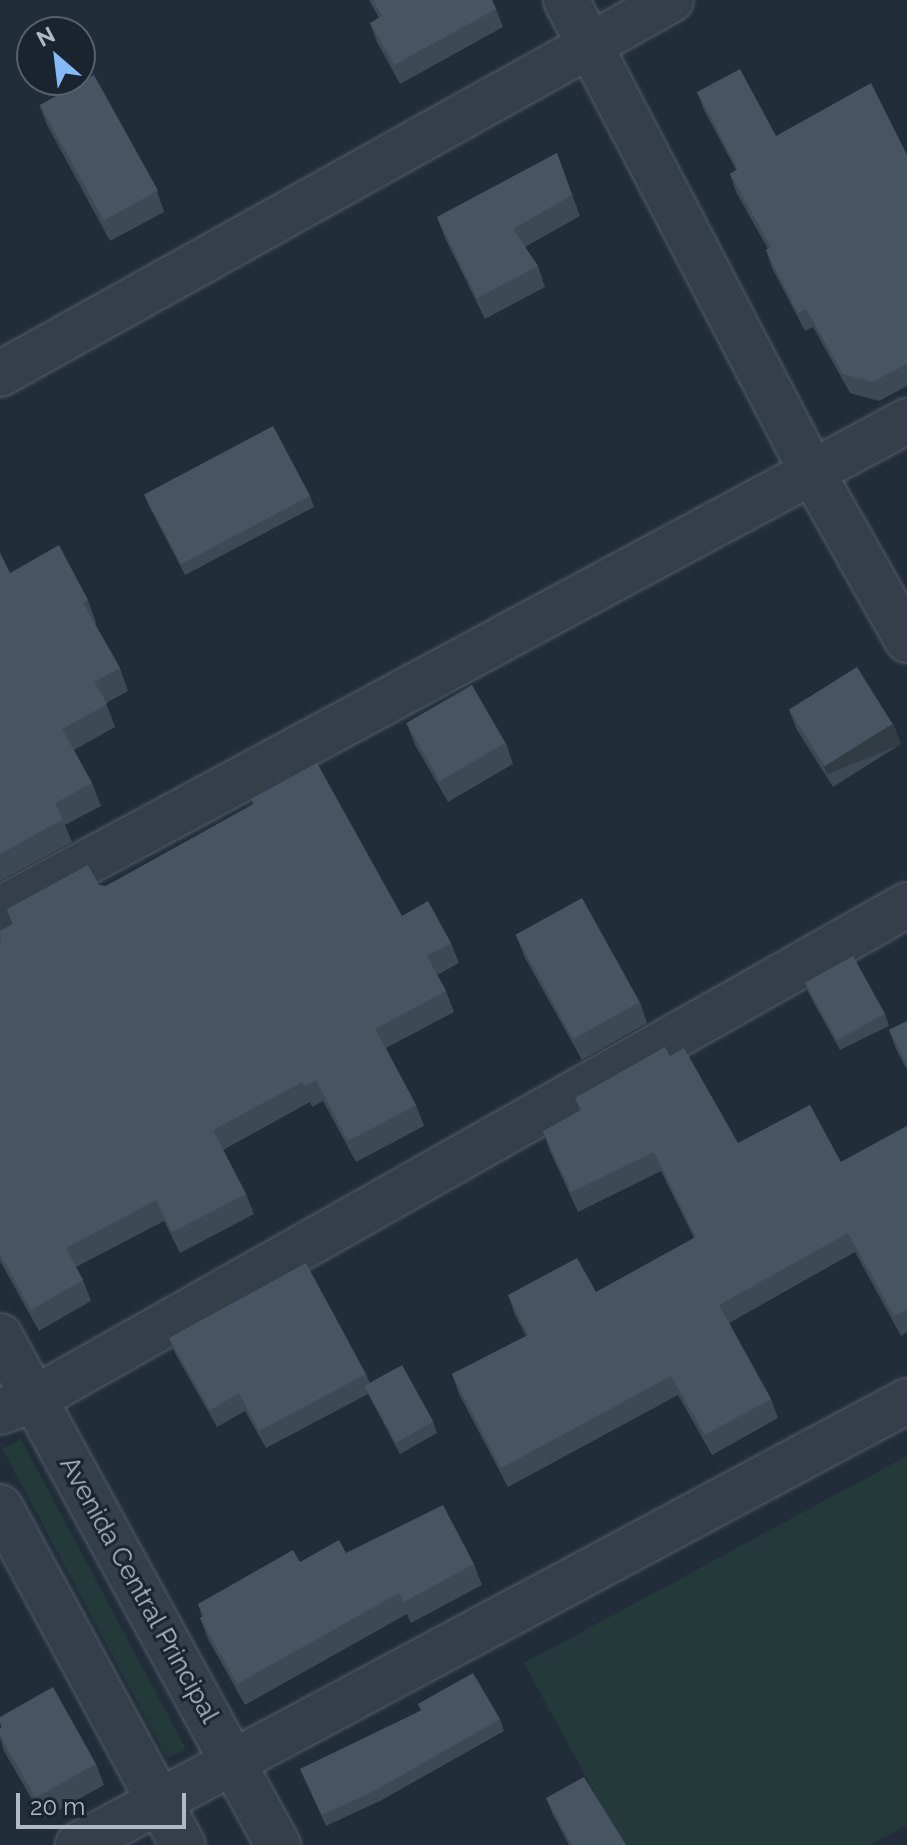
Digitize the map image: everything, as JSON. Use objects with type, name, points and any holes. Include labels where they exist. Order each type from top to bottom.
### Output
[{"type":"street","points":[[566,0],[812,472],[907,640]]},
{"type":"street","points":[[0,374],[671,0]]},
{"type":"street","points":[[0,909],[907,421]]},
{"type":"street","points":[[17,1406],[907,905]]},
{"type":"street","name":"Avenida Central Principal","points":[[0,1336],[17,1406],[235,1764],[278,1845]]},
{"type":"street","points":[[78,1845],[235,1764],[907,1401]]},
{"type":"street","points":[[0,1507],[183,1845]]},
{"type":"green space","points":[[21,1439],[186,1749],[167,1759],[2,1449]]},
{"type":"green space","points":[[907,1456],[907,1825],[870,1845],[623,1845],[524,1663]]},
{"type":"building","points":[[373,0],[492,0],[496,9],[394,65],[370,23],[382,16]]},
{"type":"building","points":[[740,69],[776,136],[871,83],[907,155],[907,364],[872,382],[843,374],[806,309],[798,313],[766,250],[771,247],[730,174],[738,169],[697,92]]},
{"type":"building","points":[[96,79],[158,190],[104,221],[40,105],[56,96],[96,96]]},
{"type":"building","points":[[557,153],[572,195],[513,229],[538,266],[477,298],[437,217]]},
{"type":"building","points":[[273,426],[310,496],[181,564],[144,495]]},
{"type":"building","points":[[59,545],[88,600],[83,603],[120,668],[94,682],[107,704],[62,729],[92,783],[55,803],[63,819],[0,854],[0,553],[10,573]]},
{"type":"building","points":[[857,667],[893,724],[825,766],[789,709]]},
{"type":"building","points":[[472,685],[505,743],[440,781],[406,723]]},
{"type":"building","points":[[317,763],[402,916],[428,901],[451,943],[427,956],[446,991],[375,1029],[416,1105],[348,1141],[316,1080],[305,1086],[302,1082],[213,1130],[246,1194],[172,1232],[156,1200],[66,1248],[83,1280],[31,1310],[0,1254],[0,931],[13,924],[7,909],[88,865],[99,885],[106,886],[254,804],[251,799]]},
{"type":"building","points":[[582,898],[640,1002],[573,1039],[516,935]]},
{"type":"building","points":[[853,956],[885,1014],[837,1040],[805,983]]},
{"type":"building","points":[[907,1021],[907,1064],[889,1030]]},
{"type":"building","points":[[665,1047],[670,1056],[684,1048],[738,1143],[810,1105],[841,1162],[907,1126],[907,1309],[894,1316],[848,1233],[719,1305],[771,1399],[705,1435],[671,1376],[501,1468],[452,1374],[528,1335],[508,1295],[577,1258],[596,1292],[696,1237],[654,1152],[571,1192],[543,1131],[581,1110],[575,1098]]},
{"type":"building","points":[[306,1263],[366,1374],[259,1431],[239,1393],[210,1410],[169,1338]]},
{"type":"building","points":[[402,1365],[434,1422],[396,1443],[364,1386]]},
{"type":"building","points":[[443,1505],[474,1564],[404,1602],[399,1593],[237,1684],[200,1618],[204,1616],[198,1604],[293,1550],[300,1562],[339,1540],[346,1553]]},
{"type":"building","points":[[473,1673],[500,1719],[376,1790],[322,1815],[300,1769],[422,1710],[418,1704]]},
{"type":"building","points":[[53,1687],[96,1764],[35,1798],[0,1735],[0,1717]]},
{"type":"building","points":[[584,1777],[626,1845],[572,1845],[546,1798]]}]
